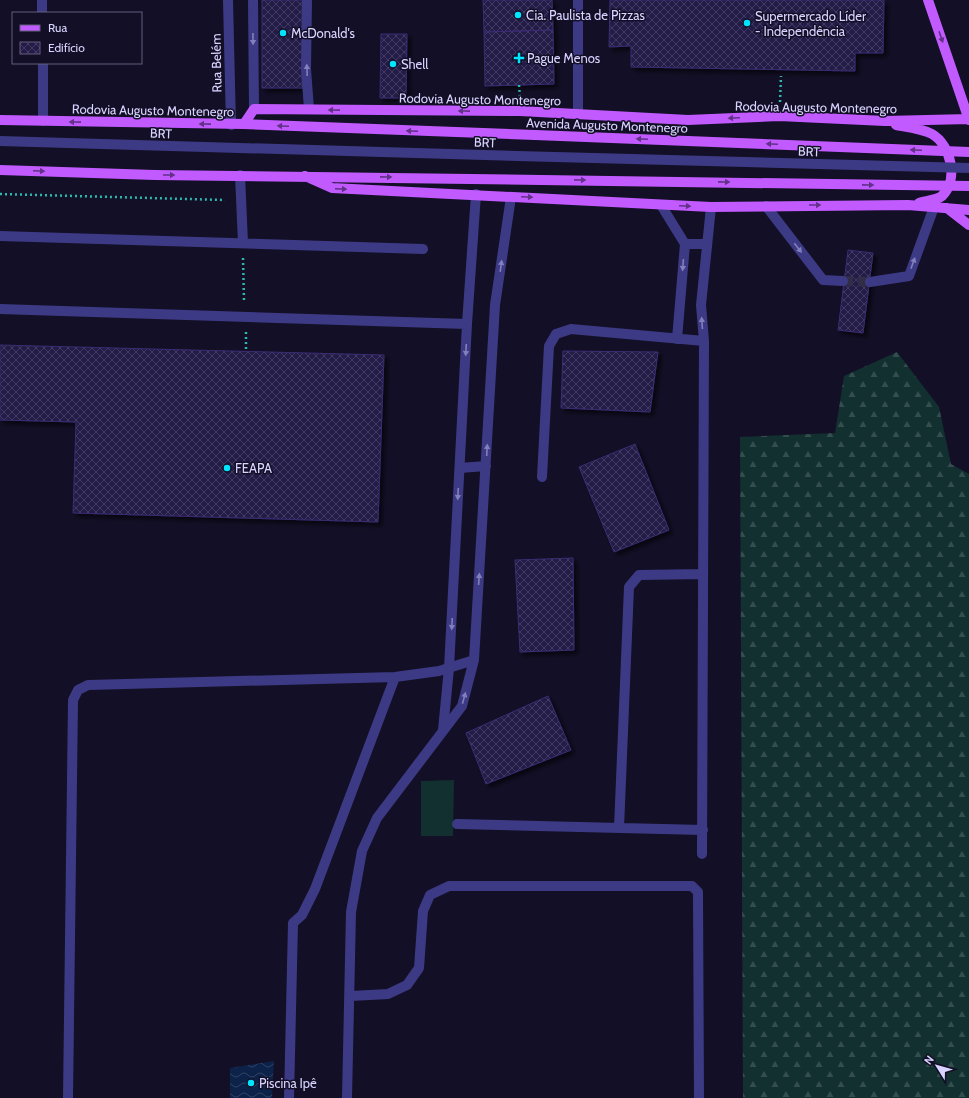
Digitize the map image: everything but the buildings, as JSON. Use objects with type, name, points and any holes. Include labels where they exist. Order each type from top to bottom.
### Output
[{"type":"main road","points":[[928,0],[969,119]]},
{"type":"main road","name":"Rodovia Augusto Montenegro","points":[[0,120],[231,125],[244,124],[254,108],[520,111],[688,120],[779,116],[885,121],[969,119]]},
{"type":"main road","points":[[885,121],[932,134],[941,143],[950,157],[950,184],[941,196],[908,205]]},
{"type":"main road","name":"Avenida Augusto Montenegro","points":[[244,124],[969,152]]},
{"type":"main road","points":[[0,170],[155,175],[969,186]]},
{"type":"main road","points":[[305,176],[332,188],[476,194],[661,205],[710,207],[908,205],[969,210]]},
{"type":"main road","points":[[947,208],[969,225]]},
{"type":"street","points":[[42,0],[42,12]]},
{"type":"street","name":"Rua Belém","points":[[228,0],[231,125]]},
{"type":"street","points":[[253,0],[254,108]]},
{"type":"street","points":[[307,0],[306,69],[309,109]]},
{"type":"street","points":[[578,0],[578,114]]},
{"type":"street","points":[[43,64],[43,121]]},
{"type":"street","name":"BRT","points":[[0,141],[969,168]]},
{"type":"street","points":[[240,176],[243,243]]},
{"type":"street","points":[[443,730],[450,668],[467,324],[476,194]]},
{"type":"street","points":[[347,1098],[351,996],[351,912],[362,851],[376,818],[462,706],[474,660],[496,305],[511,196]]},
{"type":"street","points":[[661,205],[685,244],[677,339]]},
{"type":"street","points":[[766,206],[823,280],[843,281]]},
{"type":"street","points":[[702,854],[704,341],[701,305],[710,207]]},
{"type":"street","points":[[870,282],[908,276],[934,207]]},
{"type":"street","points":[[0,236],[423,249]]},
{"type":"street","points":[[685,244],[707,244]]},
{"type":"street","points":[[0,309],[245,318],[357,319],[467,324]]},
{"type":"street","points":[[542,477],[549,346],[556,334],[571,329],[704,341]]},
{"type":"street","points":[[460,468],[486,466]]},
{"type":"street","points":[[619,828],[628,586],[640,575],[703,574]]},
{"type":"street","points":[[68,1098],[69,932],[72,887],[73,700],[78,690],[88,685],[395,678],[450,668],[474,660]]},
{"type":"street","points":[[289,1098],[293,923],[302,914],[316,889],[395,678]]},
{"type":"street","points":[[457,824],[703,830]]},
{"type":"street","points":[[351,996],[388,994],[407,985],[419,968],[423,911],[430,895],[449,886],[692,886],[696,888],[698,892],[699,1098]]},
{"type":"path","points":[[779,116],[781,76]]},
{"type":"path","points":[[0,194],[241,201]]},
{"type":"path","points":[[243,243],[246,352]]},
{"type":"green space","points":[[897,352],[939,407],[951,464],[969,474],[969,1098],[743,1098],[740,437],[835,433],[844,376]]},
{"type":"green space","points":[[454,780],[453,836],[421,836],[421,781]]},
{"type":"water","name":"Piscina Ipê","points":[[274,1061],[272,1098],[230,1098],[230,1068]]},
{"type":"tunnel","points":[[843,281],[870,282]]},
{"type":"place","name":"Cia. Paulista de Pizzas","points":[[518,15]]},
{"type":"place","name":"Supermercado Líder - Independência","points":[[747,23]]},
{"type":"place","name":"McDonald's","points":[[283,33]]},
{"type":"place","name":"Pague Menos","points":[[519,58]]},
{"type":"place","name":"Shell","points":[[393,64]]},
{"type":"place","name":"FEAPA","points":[[227,468]]},
{"type":"place","name":"Piscina Ipê","points":[[251,1083]]}]
